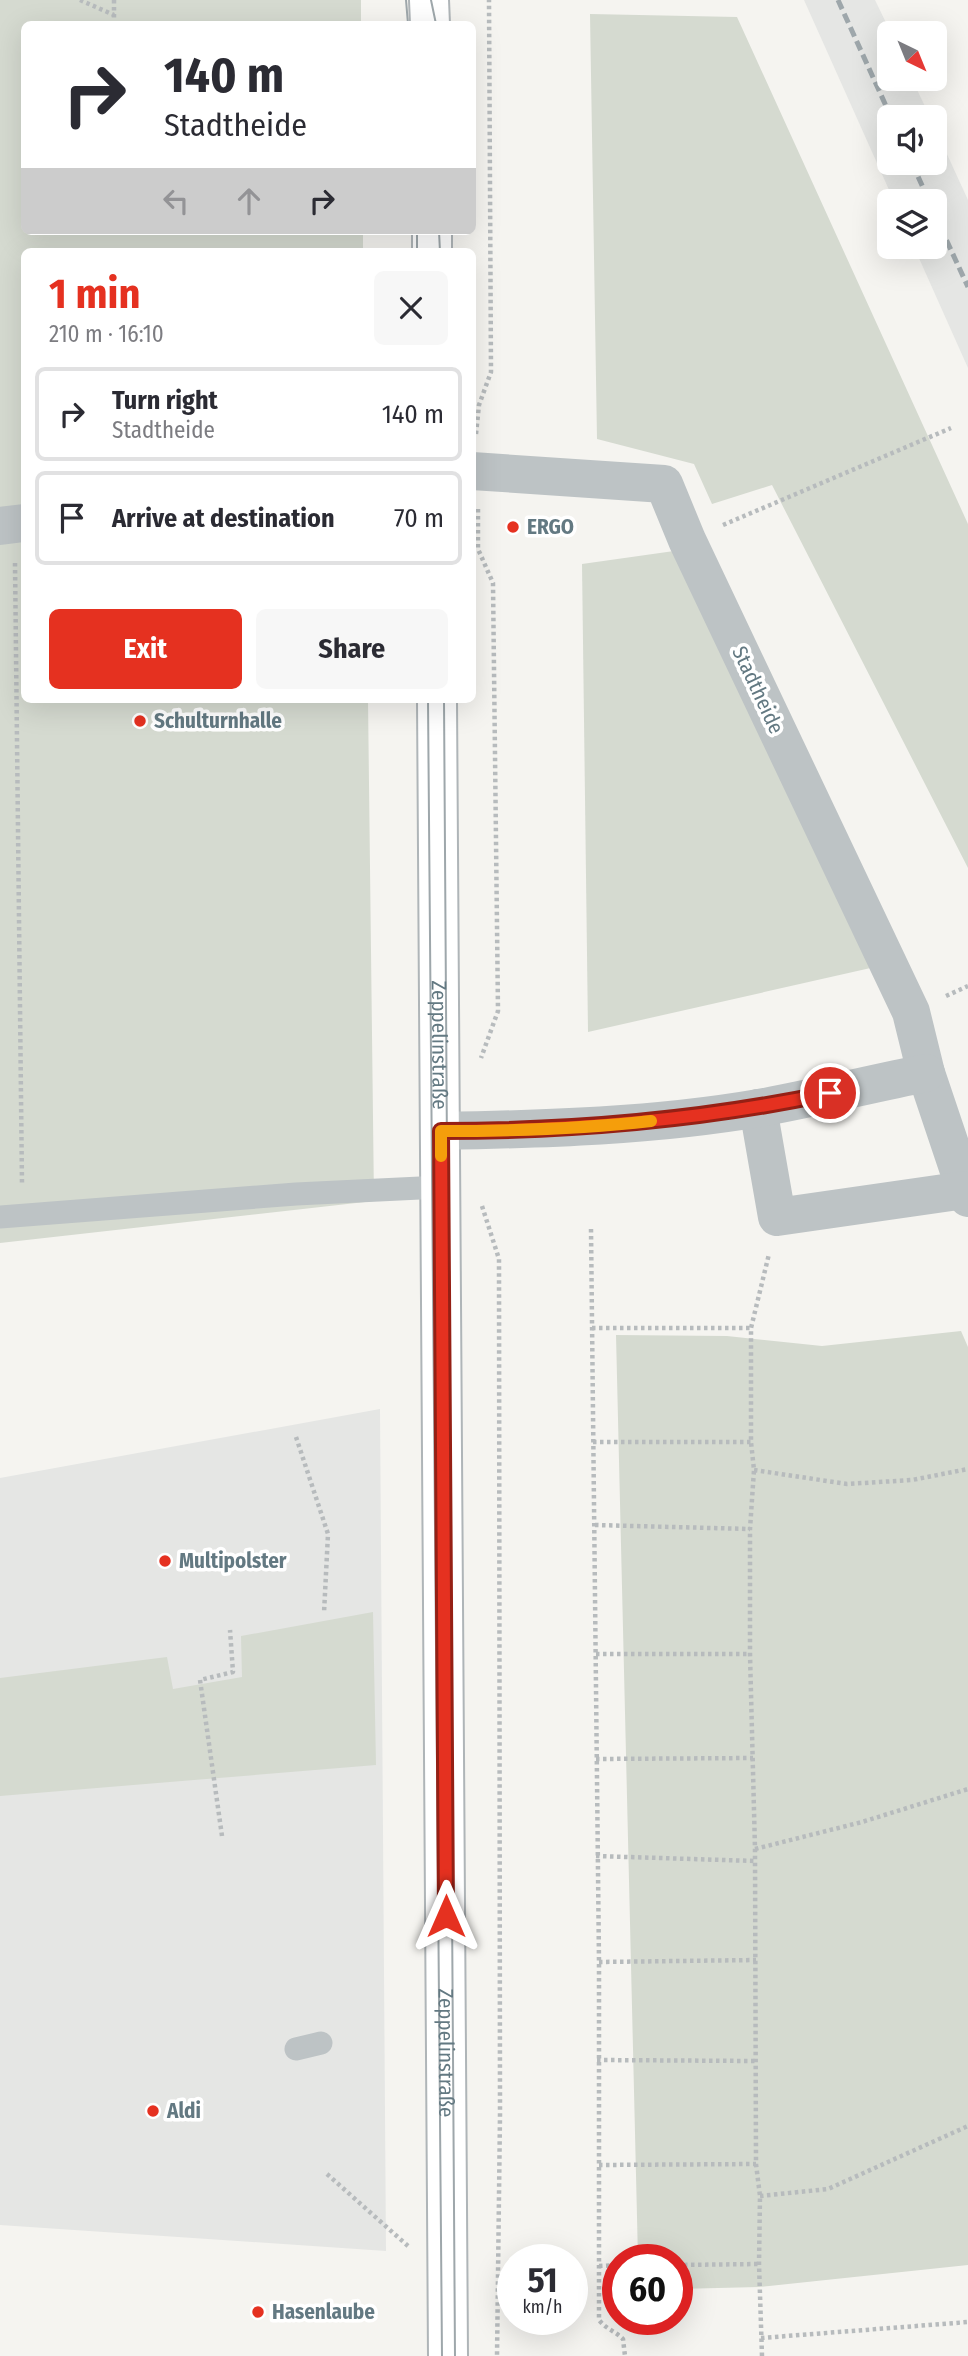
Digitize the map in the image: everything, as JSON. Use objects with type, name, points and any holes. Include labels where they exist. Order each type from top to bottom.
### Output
[{"type":"main road","points":[[429,0],[430,21]]},
{"type":"main road","name":"Zeppelinstraße","points":[[437,703],[448,2356]]},
{"type":"street","name":"Stadtheide","points":[[476,471],[664,484],[911,1012],[926,1073],[966,1194],[777,1217]]},
{"type":"street","points":[[441,1131],[601,1127],[758,1108],[926,1073]]},
{"type":"street","points":[[758,1108],[777,1217]]},
{"type":"lane","points":[[11,1216],[296,1194],[441,1187]]},
{"type":"lane","points":[[296,2049],[321,2043]]},
{"type":"path","points":[[80,0],[114,15]]},
{"type":"path","points":[[114,0],[114,21]]},
{"type":"path","points":[[688,540],[951,428]]},
{"type":"path","points":[[11,1216],[13,524]]},
{"type":"path","points":[[762,2356],[760,2196],[756,2164],[755,1849],[750,1654],[750,1529],[754,1470],[751,1442],[751,1328],[777,1217]]},
{"type":"path","points":[[591,1229],[599,1962],[599,2320],[606,2329],[616,2332],[623,2339],[625,2356]]},
{"type":"path","points":[[496,2356],[500,2115],[499,1259]]},
{"type":"path","points":[[592,1328],[751,1328]]},
{"type":"path","points":[[296,1437],[328,1534],[324,1613]]},
{"type":"path","points":[[593,1442],[751,1442]]},
{"type":"path","points":[[754,1470],[847,1484],[912,1480],[968,1469]]},
{"type":"path","points":[[595,1525],[750,1529]]},
{"type":"path","points":[[222,1836],[200,1680],[233,1672],[230,1630]]},
{"type":"path","points":[[596,1654],[750,1654]]},
{"type":"path","points":[[596,1759],[753,1758]]},
{"type":"path","points":[[755,1849],[862,1822],[968,1789]]},
{"type":"path","points":[[596,1856],[755,1861]]},
{"type":"path","points":[[599,1962],[756,1960]]},
{"type":"path","points":[[597,2060],[757,2061]]},
{"type":"path","points":[[760,2196],[828,2189],[968,2126]]},
{"type":"path","points":[[599,2165],[756,2164]]},
{"type":"path","points":[[327,2174],[447,2283]]},
{"type":"path","points":[[693,2265],[759,2264]]},
{"type":"path","points":[[761,2337],[968,2322]]},
{"type":"shaded area","points":[[0,0],[361,0],[361,21],[21,21],[21,235],[363,235],[363,248],[21,248],[21,703],[368,703],[374,1201],[0,1243]]},
{"type":"shaded area","points":[[804,0],[875,0],[885,21],[877,21],[877,91],[918,91],[924,105],[877,105],[877,163]]},
{"type":"shaded area","points":[[590,14],[737,17],[968,524],[968,868],[772,485],[712,504],[694,464],[597,439]]},
{"type":"shaded area","points":[[947,154],[968,200],[968,368],[919,259],[947,259],[947,189],[889,189],[882,175],[947,175]]},
{"type":"shaded area","points":[[674,551],[875,967],[588,1032],[582,564]]},
{"type":"shaded area","points":[[961,1331],[968,1347],[968,2265],[759,2287],[693,2289],[693,2244],[638,2244],[616,1335],[727,1336],[822,1346]]},
{"type":"shaded area","points":[[380,1409],[386,2251],[0,2225],[0,1478]]},
{"type":"shaded area","points":[[373,1612],[376,1765],[0,1796],[0,1678],[167,1657],[173,1689],[242,1677],[241,1636]]},
{"type":"tram line","points":[[406,0],[408,21]]},
{"type":"tram line","points":[[431,0],[435,21]]},
{"type":"tram line","points":[[417,235],[417,248]]},
{"type":"tram line","points":[[439,235],[440,248]]},
{"type":"tram line","points":[[428,703],[442,2356]]},
{"type":"tram line","points":[[444,703],[455,2356]]},
{"type":"railway","points":[[838,0],[886,105]]},
{"type":"railway","points":[[917,175],[924,189]]},
{"type":"railway","points":[[947,241],[968,287]]},
{"type":"slow traffic","points":[[441,1156],[441,1131],[601,1127],[651,1121]]},
{"type":"place","name":"ERGO","points":[[513,527]]},
{"type":"place","name":"Schulturnhalle","points":[[140,721]]},
{"type":"place","name":"Multipolster","points":[[165,1561]]},
{"type":"place","name":"Aldi","points":[[153,2111]]},
{"type":"place","name":"Hasenlaube","points":[[258,2312]]},
{"type":"route","points":[[446,1916],[441,1131],[601,1127],[758,1108],[830,1093]]}]
